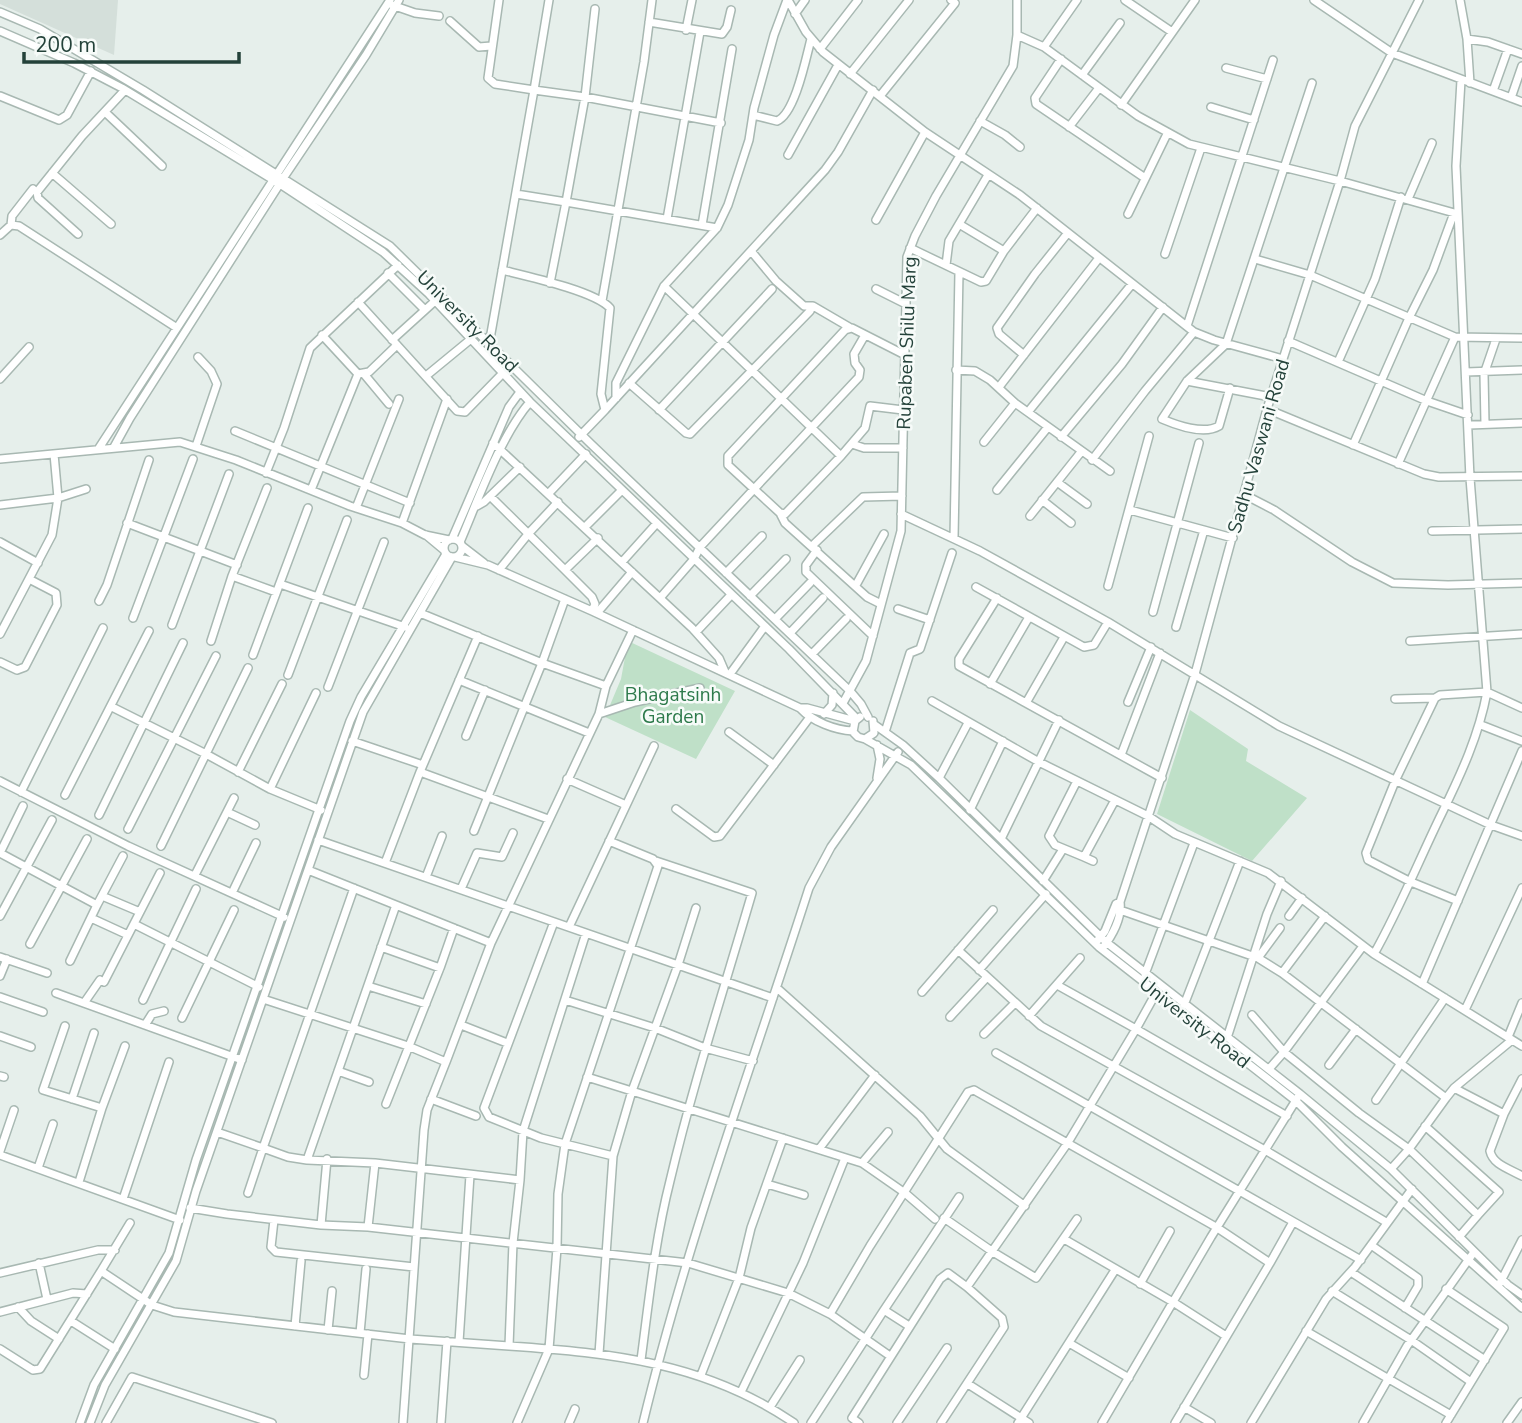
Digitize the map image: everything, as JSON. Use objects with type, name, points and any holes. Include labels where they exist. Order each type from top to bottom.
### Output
[{"type":"street","points":[[499,0],[486,74],[490,82],[721,122]]},
{"type":"street","points":[[488,356],[549,0]]},
{"type":"street","points":[[602,301],[637,106],[652,0]]},
{"type":"street","points":[[686,30],[692,0]]},
{"type":"street","points":[[788,0],[811,39],[838,65],[958,156],[1037,208],[1194,332],[1226,344],[1283,359]]},
{"type":"street","points":[[616,398],[616,383],[664,286],[717,228],[729,205],[742,166],[774,35],[788,0]]},
{"type":"street","points":[[795,14],[805,0]]},
{"type":"street","points":[[820,49],[858,0]]},
{"type":"street","points":[[850,74],[909,0]]},
{"type":"street","name":"Rupaben Shilu Marg","points":[[843,703],[866,661],[901,531],[909,248],[958,156],[1013,66],[1017,35],[1017,0]]},
{"type":"street","points":[[1044,47],[1077,0]]},
{"type":"street","points":[[1125,0],[1172,32]]},
{"type":"street","points":[[1136,8],[1142,0]]},
{"type":"street","points":[[1121,105],[1195,0]]},
{"type":"street","points":[[1314,0],[1392,52],[1522,102]]},
{"type":"street","name":"Sadhu Vaswani Road","points":[[1120,902],[1195,674],[1271,397],[1355,126],[1419,0]]},
{"type":"street","points":[[1460,0],[1467,39],[1470,83]]},
{"type":"street","points":[[880,96],[954,1]]},
{"type":"street","points":[[99,448],[393,2],[439,16]]},
{"type":"street","points":[[550,283],[585,97],[595,9]]},
{"type":"street","points":[[649,22],[722,34],[727,27],[731,10]]},
{"type":"street","name":"University Road","points":[[0,12],[48,34],[390,246],[850,691],[868,717]]},
{"type":"street","points":[[450,21],[478,47],[491,46]]},
{"type":"street","points":[[1082,75],[1120,23]]},
{"type":"street","points":[[0,31],[91,71],[278,178]]},
{"type":"street","points":[[667,219],[700,32]]},
{"type":"street","points":[[1017,35],[1044,47],[1121,105],[1167,134],[1201,148],[1286,167],[1456,214]]},
{"type":"street","points":[[753,115],[777,121],[785,115],[794,98],[811,39]]},
{"type":"street","points":[[1467,39],[1488,42],[1522,54]]},
{"type":"street","points":[[702,225],[732,49]]},
{"type":"street","points":[[1493,91],[1508,49]]},
{"type":"street","points":[[1061,59],[1035,98],[1036,104],[1145,178]]},
{"type":"street","points":[[1187,326],[1273,60]]},
{"type":"street","points":[[788,155],[838,65]]},
{"type":"street","points":[[1511,98],[1522,66]]},
{"type":"street","points":[[1226,68],[1267,79]]},
{"type":"street","points":[[0,96],[59,120],[66,115],[91,71]]},
{"type":"street","points":[[1374,954],[1447,804],[1481,725],[1487,692],[1470,478],[1456,214],[1461,80]]},
{"type":"street","points":[[1230,388],[1219,426],[1214,429],[1199,429],[1161,418],[1187,381],[1226,344],[1312,83]]},
{"type":"street","points":[[1069,127],[1098,88]]},
{"type":"street","points":[[78,234],[37,195],[52,173],[125,90]]},
{"type":"street","points":[[573,442],[825,170],[873,90]]},
{"type":"street","points":[[1211,107],[1254,120]]},
{"type":"street","points":[[104,112],[162,166]]},
{"type":"street","points":[[980,121],[1006,135],[1020,147]]},
{"type":"street","points":[[877,220],[925,132]]},
{"type":"street","points":[[1128,214],[1167,134]]},
{"type":"street","points":[[1339,362],[1375,279],[1405,198],[1432,143]]},
{"type":"street","points":[[1165,254],[1201,148]]},
{"type":"street","points":[[52,173],[111,224]]},
{"type":"street","points":[[946,265],[949,241],[988,175]]},
{"type":"street","points":[[114,447],[278,178]]},
{"type":"street","name":"University Road","points":[[278,178],[398,265],[530,402],[765,626],[843,703],[856,720]]},
{"type":"street","points":[[0,235],[10,225],[12,216],[33,189]]},
{"type":"street","points":[[516,194],[717,228]]},
{"type":"street","points":[[909,248],[981,282],[986,281],[1004,251],[1037,208]]},
{"type":"street","points":[[1353,445],[1456,214]]},
{"type":"street","points":[[958,224],[1004,251]]},
{"type":"street","points":[[10,225],[19,226],[177,328]]},
{"type":"street","points":[[1024,355],[999,334],[998,328],[1035,274],[1068,234]]},
{"type":"street","points":[[751,251],[776,281],[804,306],[813,306],[905,355]]},
{"type":"street","points":[[999,387],[1099,258]]},
{"type":"street","points":[[1255,259],[1310,275],[1455,337],[1522,338]]},
{"type":"street","points":[[266,472],[310,348],[398,265]]},
{"type":"street","points":[[502,270],[550,283],[608,305],[611,312],[601,394],[605,410]]},
{"type":"street","points":[[954,538],[959,272]]},
{"type":"street","points":[[388,273],[425,310]]},
{"type":"street","points":[[1028,412],[1132,284]]},
{"type":"street","points":[[664,286],[841,456]]},
{"type":"street","points":[[659,410],[772,289]]},
{"type":"street","points":[[876,289],[906,304]]},
{"type":"street","points":[[311,490],[361,374],[435,301]]},
{"type":"street","points":[[358,302],[457,411],[465,412],[503,373]]},
{"type":"street","points":[[1062,437],[1122,364],[1163,307]]},
{"type":"street","points":[[629,383],[690,435],[810,311]]},
{"type":"street","points":[[849,327],[728,456],[729,465],[780,513],[785,523],[867,597],[881,604]]},
{"type":"street","points":[[1092,460],[1194,332]]},
{"type":"street","points":[[322,335],[389,404]]},
{"type":"street","points":[[660,598],[694,559],[700,547],[861,374],[854,354],[865,335]]},
{"type":"street","points":[[1398,464],[1455,337]]},
{"type":"street","points":[[1485,424],[1485,372],[1496,338]]},
{"type":"street","points":[[426,376],[471,339]]},
{"type":"street","points":[[1288,341],[1427,401],[1468,415]]},
{"type":"street","points":[[0,379],[29,347]]},
{"type":"street","points":[[196,446],[217,384],[211,371],[198,357]]},
{"type":"street","points":[[957,370],[975,371],[999,387],[1014,403],[1110,471]]},
{"type":"street","points":[[1466,372],[1522,370]]},
{"type":"street","points":[[1187,381],[1271,397]]},
{"type":"street","points":[[449,555],[460,554],[456,542],[493,443],[509,407],[520,392]]},
{"type":"street","points":[[356,508],[399,399]]},
{"type":"street","points":[[402,523],[447,399]]},
{"type":"street","points":[[456,542],[476,506],[501,449],[530,402]]},
{"type":"street","points":[[984,442],[1014,403]]},
{"type":"street","points":[[780,513],[788,513],[852,444],[868,423],[870,406],[904,410]]},
{"type":"street","points":[[1268,409],[1398,464],[1439,477],[1522,476]]},
{"type":"street","points":[[1469,425],[1522,423]]},
{"type":"street","points":[[997,490],[1048,427]]},
{"type":"street","points":[[235,431],[410,503]]},
{"type":"street","points":[[1108,586],[1149,436]]},
{"type":"street","points":[[0,459],[172,442],[196,446],[402,523],[425,535],[449,555],[488,565],[565,599],[728,673],[835,728],[853,731],[858,737],[865,739],[874,733],[875,725],[868,717],[856,720],[800,708]]},
{"type":"street","points":[[493,443],[696,632],[719,658],[728,673]]},
{"type":"street","points":[[1153,612],[1199,443]]},
{"type":"street","points":[[852,444],[864,448],[903,448]]},
{"type":"street","points":[[1030,516],[1081,452]]},
{"type":"street","points":[[0,634],[52,535],[58,498],[54,454]]},
{"type":"street","points":[[549,493],[586,454]]},
{"type":"street","points":[[133,618],[193,459]]},
{"type":"street","points":[[99,601],[107,585],[149,460]]},
{"type":"street","points":[[476,506],[520,467]]},
{"type":"street","points":[[173,625],[229,474]]},
{"type":"street","points":[[1057,482],[1087,504]]},
{"type":"street","points":[[211,641],[232,576],[267,488]]},
{"type":"street","points":[[0,505],[58,498],[86,489]]},
{"type":"street","points":[[585,527],[622,490]]},
{"type":"street","points":[[1245,495],[1274,510],[1353,562],[1393,583],[1522,583]]},
{"type":"street","points":[[490,496],[594,601],[594,612]]},
{"type":"street","points":[[873,636],[806,572],[806,565],[815,548],[863,497],[902,496]]},
{"type":"street","points":[[1042,500],[1071,523]]},
{"type":"street","points":[[499,570],[528,533],[558,502]]},
{"type":"street","points":[[253,655],[308,508]]},
{"type":"street","points":[[1130,510],[1233,538]]},
{"type":"street","points":[[901,514],[954,538],[1108,622],[1279,726],[1491,825],[1522,836]]},
{"type":"street","points":[[288,675],[347,520]]},
{"type":"street","points":[[127,523],[237,565]]},
{"type":"street","points":[[622,562],[657,523]]},
{"type":"street","points":[[1432,531],[1522,529]]},
{"type":"street","points":[[1176,627],[1204,530]]},
{"type":"street","points":[[856,585],[884,534]]},
{"type":"street","points":[[425,535],[456,542],[488,565]]},
{"type":"street","points":[[726,573],[762,536]]},
{"type":"street","points":[[565,570],[598,538]]},
{"type":"street","points":[[0,542],[38,563]]},
{"type":"street","points":[[328,687],[384,542]]},
{"type":"street","points":[[90,1423],[110,1376],[176,1261],[216,1132],[318,840],[323,811],[354,711],[407,628],[420,613],[449,555],[445,544],[456,542]]},
{"type":"street","points":[[885,732],[910,653],[920,649],[952,554]]},
{"type":"street","points":[[80,1423],[94,1385],[169,1253],[182,1206],[256,986],[371,695],[449,555]]},
{"type":"street","points":[[750,596],[786,559]]},
{"type":"street","points":[[594,612],[632,572]]},
{"type":"street","points":[[232,576],[317,599],[407,628]]},
{"type":"street","points":[[0,662],[17,670],[25,667],[57,605],[56,593],[29,579]]},
{"type":"street","points":[[775,619],[810,583]]},
{"type":"street","points":[[976,587],[1084,647],[1091,647],[1108,622]]},
{"type":"street","points":[[696,632],[731,595]]},
{"type":"street","points":[[790,634],[823,597]]},
{"type":"street","points":[[997,598],[958,663],[961,668],[1163,778]]},
{"type":"street","points":[[474,831],[565,599]]},
{"type":"street","points":[[898,609],[930,620]]},
{"type":"street","points":[[420,613],[606,686]]},
{"type":"street","points":[[990,684],[1029,617]]},
{"type":"street","points":[[812,654],[846,619]]},
{"type":"street","points":[[728,673],[765,626]]},
{"type":"street","points":[[21,792],[103,628]]},
{"type":"street","points":[[403,1423],[424,1130],[431,1099],[491,943],[599,714],[606,686],[633,630]]},
{"type":"street","points":[[65,795],[149,631]]},
{"type":"street","points":[[1410,641],[1522,634]]},
{"type":"street","points":[[385,863],[478,636]]},
{"type":"street","points":[[1026,703],[1064,637]]},
{"type":"street","points":[[99,815],[183,643]]},
{"type":"street","points":[[1128,702],[1151,647]]},
{"type":"street","points":[[1121,755],[1160,653]]},
{"type":"street","points":[[128,829],[216,656]]},
{"type":"street","points":[[161,845],[248,668]]},
{"type":"street","points":[[459,680],[589,733]]},
{"type":"street","points":[[238,772],[282,684]]},
{"type":"street","points":[[599,714],[635,702],[700,688]]},
{"type":"street","points":[[466,736],[485,690]]},
{"type":"street","points":[[1395,699],[1487,692],[1522,708]]},
{"type":"street","points":[[270,789],[316,693]]},
{"type":"street","points":[[824,714],[832,705],[833,694]]},
{"type":"street","points":[[1435,698],[1396,779],[1365,855],[1368,860],[1411,882],[1458,901]]},
{"type":"street","points":[[932,701],[1039,762],[1148,816],[1174,834],[1281,881],[1374,954],[1522,1046]]},
{"type":"street","points":[[112,707],[270,789],[323,811]]},
{"type":"street","points":[[676,809],[714,837],[720,836],[810,717]]},
{"type":"street","points":[[853,731],[856,720]]},
{"type":"street","points":[[1001,839],[1059,720]]},
{"type":"street","points":[[939,778],[968,723]]},
{"type":"street","name":"University Road","points":[[875,725],[903,745],[939,778],[1101,943],[1269,1069],[1402,1201],[1522,1308]]},
{"type":"street","points":[[1481,725],[1522,741]]},
{"type":"street","points":[[729,732],[774,765]]},
{"type":"street","name":"University Road","points":[[865,739],[911,765],[1046,894],[1156,993],[1391,1169],[1502,1279],[1522,1295]]},
{"type":"street","points":[[352,741],[548,819]]},
{"type":"street","points":[[970,810],[1003,741]]},
{"type":"street","points":[[877,745],[880,759],[877,782]]},
{"type":"street","points":[[643,1423],[657,1363],[705,1199],[809,888],[818,868],[903,745]]},
{"type":"street","points":[[569,927],[653,746]]},
{"type":"street","points":[[1422,984],[1522,751]]},
{"type":"street","points":[[567,779],[626,805]]},
{"type":"street","points":[[0,781],[128,846],[291,919]]},
{"type":"street","points":[[1077,781],[1049,836],[1050,841],[1063,849],[1093,861]]},
{"type":"street","points":[[195,875],[234,798]]},
{"type":"street","points":[[1084,857],[1115,800]]},
{"type":"street","points":[[23,806],[0,853],[97,905]]},
{"type":"street","points":[[227,812],[255,825]]},
{"type":"street","points":[[0,916],[52,820]]},
{"type":"street","points":[[461,890],[477,853],[502,857],[513,833]]},
{"type":"street","points":[[426,877],[443,836]]},
{"type":"street","points":[[30,944],[87,839]]},
{"type":"street","points":[[318,840],[773,998]]},
{"type":"street","points":[[609,841],[656,861],[752,894],[705,1048],[669,1182],[654,1259],[640,1360]]},
{"type":"street","points":[[232,893],[256,842]]},
{"type":"street","points":[[1145,974],[1195,844]]},
{"type":"street","points":[[1043,881],[1063,849]]},
{"type":"street","points":[[70,961],[123,856]]},
{"type":"street","points":[[517,1423],[549,1349],[557,1248],[558,1194],[565,1144],[657,870],[656,861]]},
{"type":"street","points":[[1184,1005],[1240,861]]},
{"type":"street","points":[[308,870],[491,943]]},
{"type":"street","points":[[84,1003],[102,981],[160,873]]},
{"type":"street","points":[[1227,1038],[1257,957],[1267,914],[1281,881]]},
{"type":"street","points":[[248,1193],[354,888]]},
{"type":"street","points":[[1465,1010],[1522,888]]},
{"type":"street","points":[[143,1000],[196,889]]},
{"type":"street","points":[[979,970],[1046,894]]},
{"type":"street","points":[[102,896],[140,912]]},
{"type":"street","points":[[1289,916],[1302,898]]},
{"type":"street","points":[[1101,943],[1120,911],[1120,902]]},
{"type":"street","points":[[1101,943],[1116,904],[1120,902]]},
{"type":"street","points":[[307,1160],[396,905]]},
{"type":"street","points":[[599,1354],[612,1156],[696,908]]},
{"type":"street","points":[[182,1018],[234,910]]},
{"type":"street","points":[[922,992],[993,910]]},
{"type":"street","points":[[1120,911],[1257,957],[1282,973],[1446,1098]]},
{"type":"street","points":[[1282,973],[1325,916]]},
{"type":"street","points":[[91,918],[128,935]]},
{"type":"street","points":[[554,922],[484,1108],[489,1117],[523,1131],[612,1156]]},
{"type":"street","points":[[134,924],[256,986],[264,995],[310,1015],[408,1046],[446,1062]]},
{"type":"street","points":[[386,1104],[454,928]]},
{"type":"street","points":[[1257,957],[1280,928]]},
{"type":"street","points":[[509,1346],[513,1243],[523,1131],[586,933]]},
{"type":"street","points":[[1269,1069],[1363,946]]},
{"type":"street","points":[[381,947],[440,968]]},
{"type":"street","points":[[958,950],[1041,1026],[1265,1150],[1386,1222]]},
{"type":"street","points":[[0,976],[3,958],[47,973]]},
{"type":"street","points":[[1029,1016],[1080,958]]},
{"type":"street","points":[[950,1017],[986,976]]},
{"type":"street","points":[[1057,985],[1287,1116]]},
{"type":"street","points":[[368,986],[426,1004]]},
{"type":"street","points":[[777,988],[920,1116],[959,1159],[1025,1206]]},
{"type":"street","points":[[56,993],[242,1060]]},
{"type":"street","points":[[967,1287],[1067,1144],[1156,993]]},
{"type":"street","points":[[0,997],[43,1012]]},
{"type":"street","points":[[1376,1100],[1445,998]]},
{"type":"street","points":[[565,1000],[655,1028],[705,1048],[753,1060]]},
{"type":"street","points":[[984,1034],[1015,1003]]},
{"type":"street","points":[[1391,1169],[1454,1088],[1510,1038],[1522,1003]]},
{"type":"street","points":[[145,1025],[152,1014],[164,1011]]},
{"type":"street","points":[[1252,1015],[1284,1052],[1359,1114],[1409,1149],[1478,1215]]},
{"type":"street","points":[[461,1025],[507,1043]]},
{"type":"street","points":[[43,1090],[65,1026]]},
{"type":"street","points":[[1329,1065],[1356,1029]]},
{"type":"street","points":[[72,1099],[94,1033]]},
{"type":"street","points":[[0,1036],[31,1047]]},
{"type":"street","points":[[79,1182],[125,1046]]},
{"type":"street","points":[[996,1052],[1361,1260]]},
{"type":"street","points":[[123,1199],[169,1062]]},
{"type":"street","points":[[338,1071],[369,1082]]},
{"type":"street","points":[[819,1149],[875,1075]]},
{"type":"street","points":[[587,1077],[862,1163],[905,1193],[934,1219]]},
{"type":"street","points":[[1522,1079],[1504,1114],[1490,1151],[1496,1162],[1522,1176]]},
{"type":"street","points":[[32,1086],[102,1108]]},
{"type":"street","points":[[1454,1088],[1504,1114]]},
{"type":"street","points":[[830,1314],[964,1096],[968,1091],[974,1090],[1216,1227],[1270,1263]]},
{"type":"street","points":[[1102,1423],[1216,1227],[1298,1097]]},
{"type":"street","points":[[431,1099],[476,1116]]},
{"type":"street","points":[[14,1110],[0,1153],[188,1223]]},
{"type":"street","points":[[37,1168],[53,1124]]},
{"type":"street","points":[[1425,1126],[1499,1192],[1460,1237]]},
{"type":"street","points":[[216,1132],[288,1157],[375,1163],[520,1180]]},
{"type":"street","points":[[862,1163],[888,1132]]},
{"type":"street","points":[[701,1375],[739,1278],[751,1228],[783,1138]]},
{"type":"street","points":[[741,1392],[821,1221],[845,1158]]},
{"type":"street","points":[[321,1224],[327,1159]]},
{"type":"street","points":[[368,1227],[375,1163]]},
{"type":"street","points":[[459,1342],[470,1175]]},
{"type":"street","points":[[767,1184],[804,1195]]},
{"type":"street","points":[[1251,1423],[1332,1291],[1361,1260],[1412,1189]]},
{"type":"street","points":[[811,1423],[960,1197]]},
{"type":"street","points":[[182,1206],[274,1220],[368,1227],[688,1262],[788,1293],[830,1314],[890,1356]]},
{"type":"street","points":[[944,1218],[1036,1278],[1077,1219]]},
{"type":"street","points":[[274,1220],[271,1247],[276,1252],[414,1267]]},
{"type":"street","points":[[1175,1423],[1293,1222]]},
{"type":"street","points":[[0,1349],[37,1370],[42,1367],[130,1223]]},
{"type":"street","points":[[1140,1284],[1170,1231]]},
{"type":"street","points":[[1065,1239],[1226,1336]]},
{"type":"street","points":[[1497,1288],[1522,1240]]},
{"type":"street","points":[[1371,1245],[1418,1278],[1419,1286],[1405,1308]]},
{"type":"street","points":[[0,1273],[98,1250],[115,1250]]},
{"type":"street","points":[[1363,1423],[1410,1340],[1474,1252]]},
{"type":"street","points":[[295,1326],[301,1261]]},
{"type":"street","points":[[39,1263],[47,1299]]},
{"type":"street","points":[[364,1376],[366,1269]]},
{"type":"street","points":[[1019,1421],[1115,1270]]},
{"type":"street","points":[[101,1271],[152,1306],[174,1312],[410,1339],[599,1354],[657,1363],[701,1375],[741,1392],[794,1423]]},
{"type":"street","points":[[1351,1272],[1485,1360]]},
{"type":"street","points":[[853,1421],[890,1356],[944,1274],[952,1274],[1002,1318],[1004,1323],[1002,1331],[942,1423]]},
{"type":"street","points":[[1446,1289],[1504,1328],[1446,1423]]},
{"type":"street","points":[[328,1330],[332,1291]]},
{"type":"street","points":[[1332,1291],[1471,1382]]},
{"type":"street","points":[[0,1312],[73,1293],[87,1294]]},
{"type":"street","points":[[18,1307],[31,1321],[59,1339]]},
{"type":"street","points":[[884,1310],[909,1326]]},
{"type":"street","points":[[71,1321],[115,1349]]},
{"type":"street","points":[[1306,1331],[1451,1415]]},
{"type":"street","points":[[441,1423],[447,1341]]},
{"type":"street","points":[[1069,1343],[1129,1378]]},
{"type":"street","points":[[897,1423],[947,1349]]},
{"type":"street","points":[[770,1407],[800,1360]]},
{"type":"street","points":[[106,1423],[132,1377],[272,1423]]},
{"type":"street","points":[[968,1384],[1019,1421],[1029,1423]]},
{"type":"street","points":[[1507,1423],[1522,1400]]},
{"type":"street","points":[[96,1405],[111,1412]]},
{"type":"street","points":[[1184,1407],[1211,1423]]},
{"type":"street","points":[[569,1423],[575,1409]]},
{"type":"shaded area","points":[[0,0],[118,0],[114,55],[0,4]]},
{"type":"green space","name":"Bhagatsinh Garden","points":[[628,641],[735,691],[696,759],[605,717],[621,679]]},
{"type":"green space","points":[[1190,710],[1248,749],[1246,761],[1307,798],[1252,861],[1157,814]]}]
